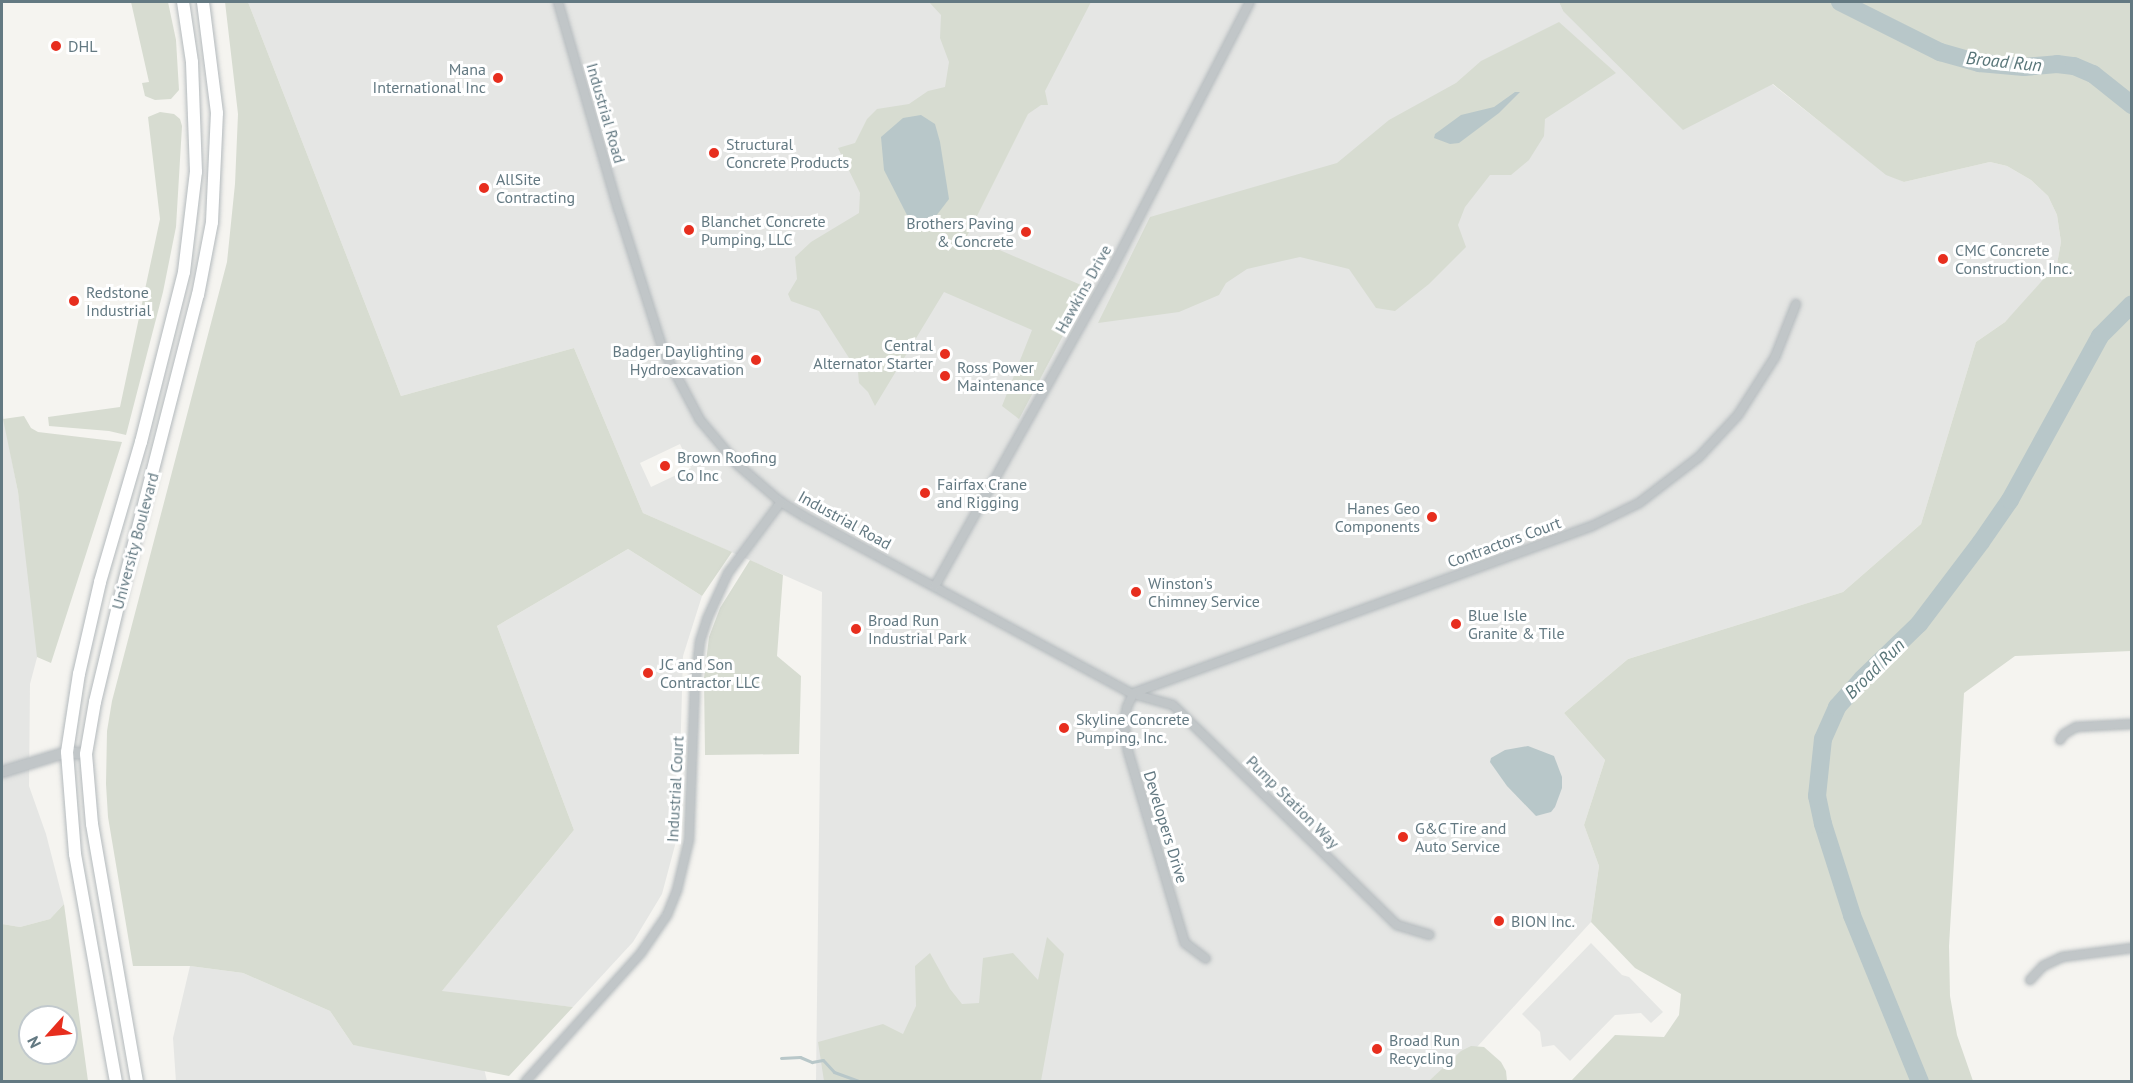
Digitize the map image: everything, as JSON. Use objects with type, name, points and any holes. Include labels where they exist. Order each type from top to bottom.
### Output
[{"type":"main road","name":"University Boulevard","points":[[116,1082],[75,854],[67,752],[79,674],[100,582],[141,442],[184,272],[196,172],[192,62],[183,2]]},
{"type":"main road","name":"University Boulevard","points":[[137,1082],[92,824],[86,754],[95,702],[195,306],[212,222],[217,113],[203,2]]},
{"type":"street","name":"Industrial Road","points":[[558,2],[618,208],[663,350],[687,399],[719,446],[757,483],[781,502],[1133,693]]},
{"type":"street","name":"Hawkins Drive","points":[[935,586],[1109,275],[1250,2]]},
{"type":"street","name":"Contractors Court","points":[[1133,693],[1592,526],[1639,502],[1692,463],[1728,428],[1771,364],[1796,304]]},
{"type":"street","name":"Industrial Court","points":[[525,1082],[641,953],[667,915],[678,890],[689,840],[694,686],[700,641],[706,619],[728,573],[781,502]]},
{"type":"street","name":"Pump Station Way","points":[[1133,693],[1168,702],[1180,710],[1396,926],[1430,935]]},
{"type":"street","name":"Developers Drive","points":[[1133,693],[1124,723],[1128,751],[1185,944],[1206,960]]},
{"type":"street","points":[[2060,740],[2064,734],[2076,727],[2132,724]]},
{"type":"street","points":[[2,772],[67,752],[86,754]]},
{"type":"street","points":[[2030,980],[2043,966],[2062,957],[2132,948]]},
{"type":"shaded area","points":[[131,2],[168,2],[176,40],[179,90],[171,99],[155,100],[145,96],[142,83],[149,82]]},
{"type":"shaded area","points":[[225,2],[248,2],[401,396],[574,348],[643,513],[732,552],[702,596],[628,549],[497,626],[574,830],[442,991],[573,1007],[509,1076],[353,1045],[330,1011],[243,973],[190,966],[133,966],[108,817],[107,731],[112,701],[227,262],[235,184],[238,114]]},
{"type":"shaded area","name":"Broad Run Industrial Park","points":[[248,2],[1559,2],[1563,11],[1772,84],[1886,174],[1904,182],[1990,162],[2007,166],[2031,180],[2048,196],[2057,215],[2061,242],[2057,264],[2043,283],[2005,322],[1976,342],[1921,524],[1843,592],[1628,659],[1564,713],[1605,760],[1584,825],[1599,866],[1591,922],[1446,1081],[816,1081],[822,592],[643,513],[574,348],[401,396]],"holes":[[[680,444],[691,468],[651,487],[640,463]]]},
{"type":"shaded area","points":[[929,2],[1091,2],[1045,91],[1048,105],[1041,105],[1028,114],[967,236],[1088,288],[1019,419],[1002,406],[1032,330],[944,292],[875,406],[868,392],[859,383],[858,372],[819,311],[791,301],[788,294],[797,279],[795,257],[811,242],[859,213],[860,193],[838,148],[855,143],[867,119],[877,109],[909,104],[928,91],[945,87],[949,62],[940,38],[941,15]]},
{"type":"shaded area","points":[[1559,2],[2131,2],[2131,651],[2015,656],[1964,693],[1949,946],[1950,996],[1957,1035],[1973,1081],[1571,1081],[1615,1035],[1664,1037],[1679,1015],[1681,994],[1635,968],[1591,922],[1599,866],[1584,825],[1605,760],[1564,713],[1628,659],[1843,592],[1921,524],[1976,342],[2005,322],[2057,264],[2061,242],[2057,215],[2048,196],[2031,180],[2007,166],[1990,162],[1904,182],[1886,175],[1773,84],[1683,130],[1563,11]]},
{"type":"shaded area","points":[[1559,22],[1616,73],[1545,119],[1544,136],[1529,160],[1511,175],[1490,175],[1465,207],[1458,225],[1466,247],[1429,284],[1395,311],[1376,308],[1349,269],[1300,257],[1247,269],[1226,283],[1219,295],[1179,312],[1098,323],[1150,217],[1337,163],[1389,120],[1456,83],[1481,61]]},
{"type":"shaded area","points":[[1515,92],[1520,92],[1499,113],[1459,143],[1450,144],[1434,138],[1435,134],[1461,115],[1494,107]]},
{"type":"shaded area","points":[[160,112],[174,114],[180,119],[182,126],[176,227],[163,292],[126,435],[109,431],[49,426],[48,417],[120,407],[160,219],[148,117]]},
{"type":"shaded area","points":[[921,115],[935,124],[949,199],[933,220],[921,226],[909,219],[884,170],[881,137],[903,118]]},
{"type":"shaded area","points":[[2,410],[18,492],[39,650],[30,684],[29,786],[46,834],[64,904],[50,919],[20,927],[2,924]]},
{"type":"shaded area","points":[[24,416],[31,428],[38,432],[122,442],[51,663],[37,657],[18,492],[3,419]]},
{"type":"shaded area","points":[[628,549],[702,596],[683,656],[678,834],[662,894],[633,942],[573,1007],[441,992],[574,830],[497,626]]},
{"type":"shaded area","points":[[750,560],[783,575],[777,656],[801,676],[799,754],[705,755],[704,678],[709,637],[720,608]]},
{"type":"shaded area","points":[[1528,746],[1554,756],[1562,777],[1562,788],[1555,807],[1551,812],[1536,816],[1507,786],[1490,762],[1491,758],[1505,750]]},
{"type":"shaded area","points":[[64,904],[78,1005],[18,1005],[18,1065],[78,1065],[78,1007],[88,1081],[2,1081],[2,924],[20,927],[50,919]]},
{"type":"shaded area","points":[[1047,937],[1064,954],[1041,1081],[824,1081],[818,1042],[883,1024],[903,1034],[916,1006],[915,966],[930,953],[950,989],[962,1004],[979,1003],[983,958],[1013,953],[1038,980]]},
{"type":"shaded area","points":[[1591,943],[1663,1012],[1651,1023],[1641,1013],[1615,1015],[1570,1061],[1554,1045],[1542,1047],[1540,1032],[1522,1014]]},
{"type":"shaded area","points":[[190,966],[243,973],[330,1011],[353,1045],[483,1064],[487,1081],[176,1082],[173,1038]]},
{"type":"shaded area","points":[[1471,1046],[1484,1047],[1501,1062],[1506,1071],[1507,1081],[1429,1081],[1461,1051]]},
{"type":"waterway","name":"Broad Run","points":[[1840,2],[1940,52],[1979,63],[2024,67],[2057,64],[2074,66],[2093,74],[2132,105]]},
{"type":"waterway","name":"Broad Run","points":[[1920,1082],[1852,915],[1823,824],[1817,796],[1823,739],[1837,707],[1862,679],[1919,624],[1981,542],[2010,500],[2100,336],[2132,304]]},
{"type":"waterway","points":[[781,1058],[800,1057],[812,1062],[823,1060],[834,1072],[861,1082]]},
{"type":"place","name":"DHL","points":[[56,46]]},
{"type":"place","name":"Mana International Inc","points":[[498,78]]},
{"type":"place","name":"Structural Concrete Products","points":[[714,153]]},
{"type":"place","name":"AllSite Contracting","points":[[484,188]]},
{"type":"place","name":"Blanchet Concrete Pumping, LLC","points":[[689,230]]},
{"type":"place","name":"Brothers Paving & Concrete","points":[[1026,232]]},
{"type":"place","name":"CMC Concrete Construction, Inc.","points":[[1943,259]]},
{"type":"place","name":"Redstone Industrial","points":[[74,301]]},
{"type":"place","name":"Central Alternator Starter","points":[[945,354]]},
{"type":"place","name":"Badger Daylighting Hydroexcavation","points":[[756,360]]},
{"type":"place","name":"Ross Power Maintenance","points":[[945,376]]},
{"type":"place","name":"Brown Roofing Co Inc","points":[[665,466]]},
{"type":"place","name":"Fairfax Crane and Rigging","points":[[925,493]]},
{"type":"place","name":"Hanes Geo Components","points":[[1432,517]]},
{"type":"place","name":"Winston's Chimney Service","points":[[1136,592]]},
{"type":"place","name":"Blue Isle Granite & Tile","points":[[1456,624]]},
{"type":"place","name":"Broad Run Industrial Park","points":[[856,629]]},
{"type":"place","name":"JC and Son Contractor LLC","points":[[648,673]]},
{"type":"place","name":"Skyline Concrete Pumping, Inc.","points":[[1064,728]]},
{"type":"place","name":"G&C Tire and Auto Service","points":[[1403,837]]},
{"type":"place","name":"BION Inc.","points":[[1499,921]]},
{"type":"place","name":"Broad Run Recycling","points":[[1377,1049]]}]
